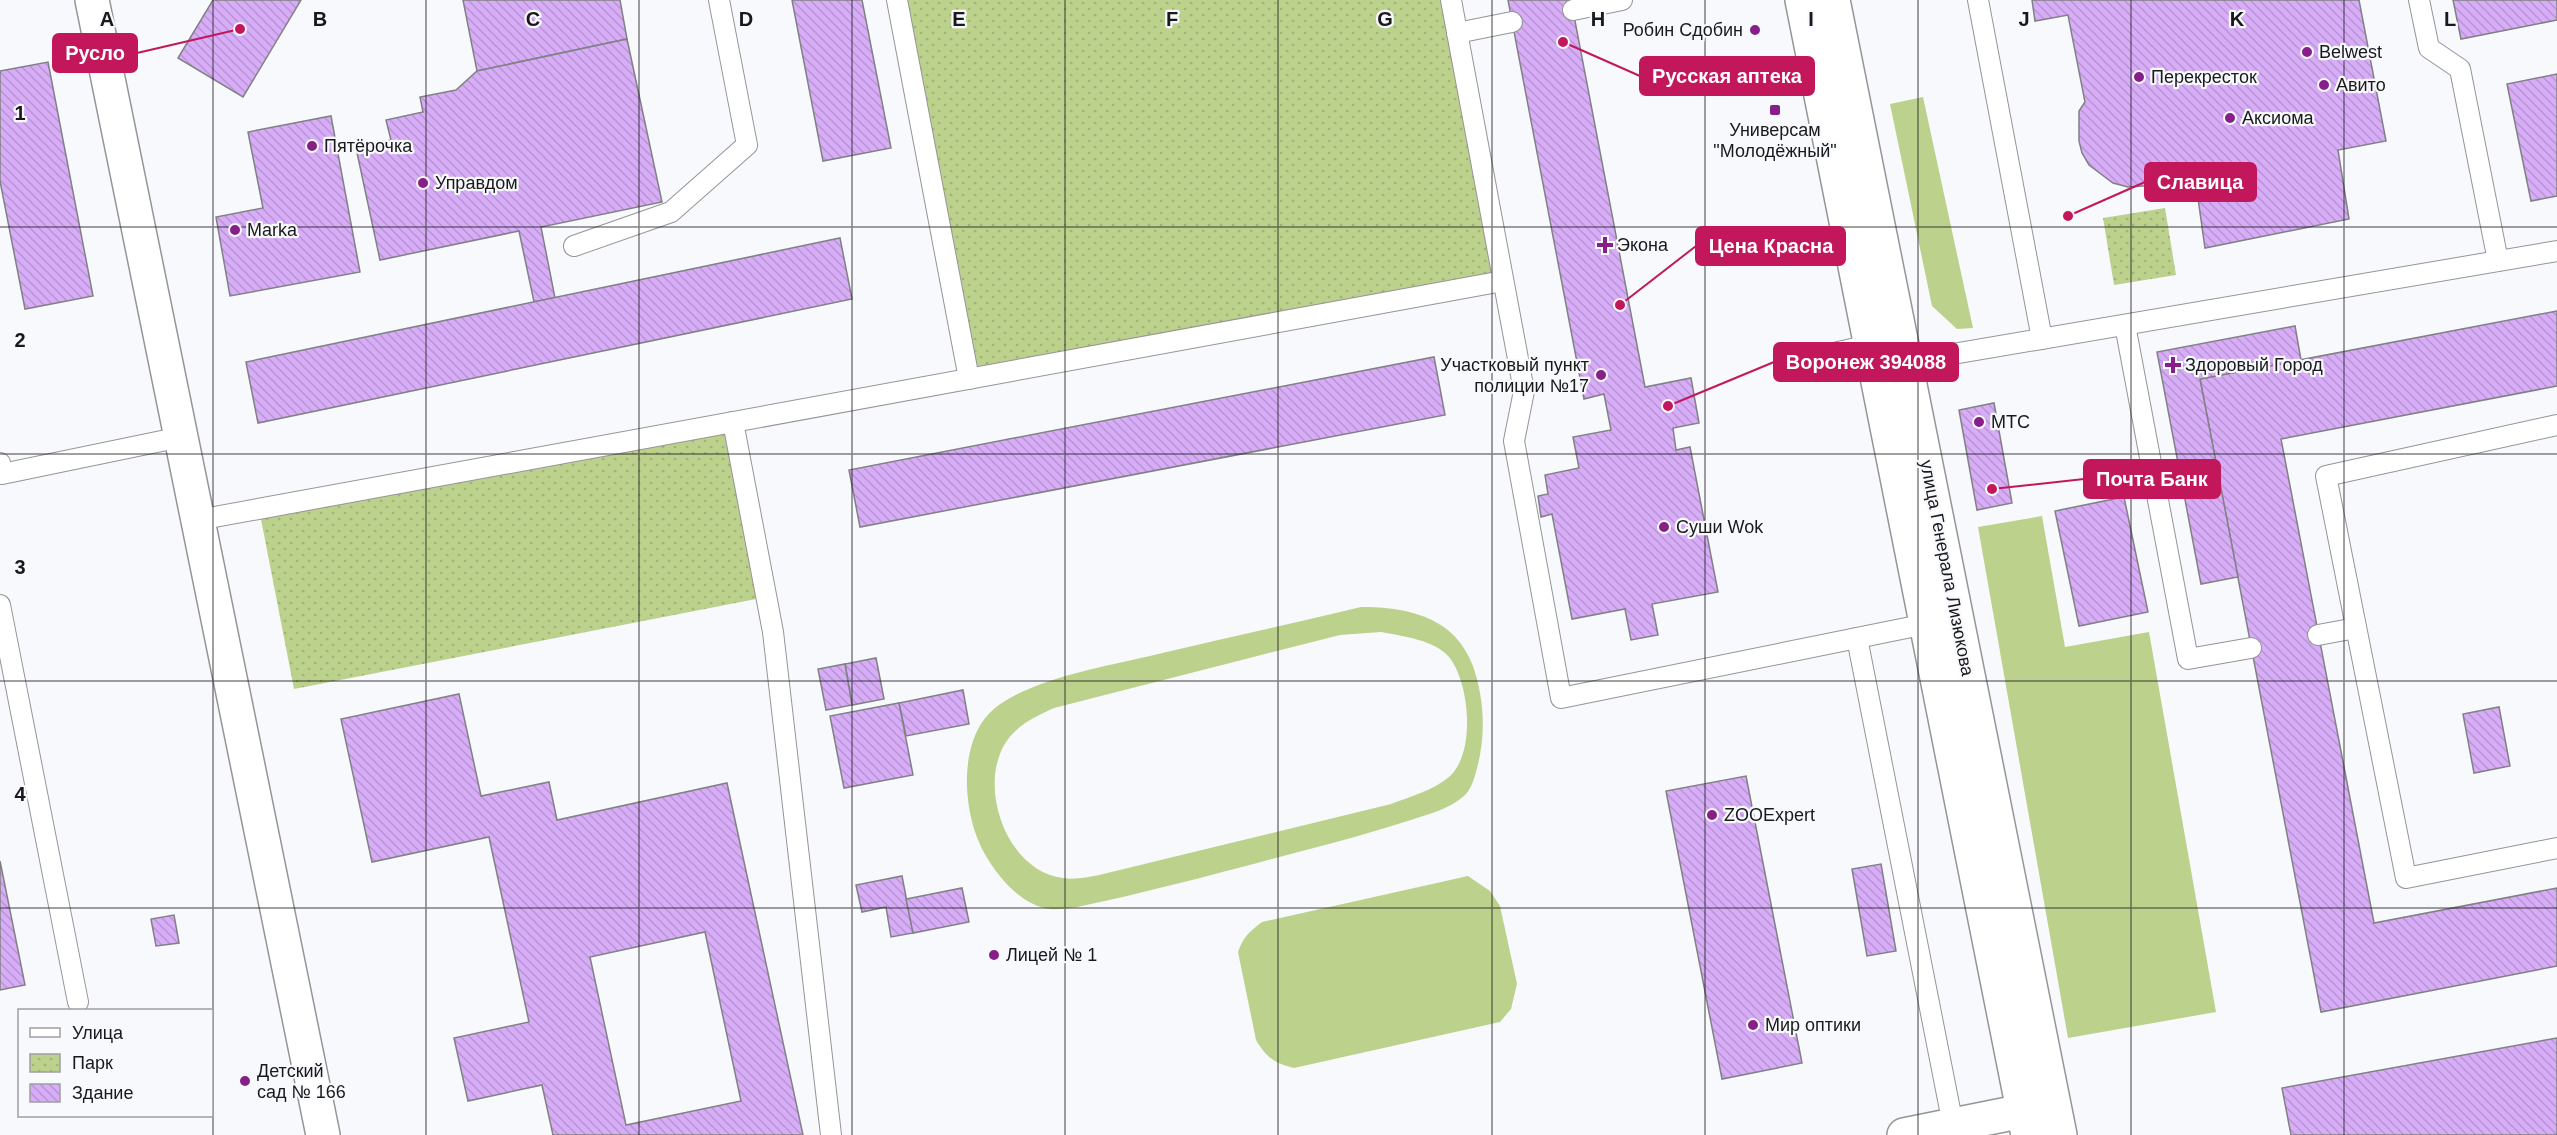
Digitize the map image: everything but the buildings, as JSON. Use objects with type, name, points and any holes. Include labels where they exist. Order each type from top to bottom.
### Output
[{"type":"main road","points":[[92,0],[323,1135]]},
{"type":"main road","name":"улица Генерала Лизюкова","points":[[1802,0],[2025,1123]]},
{"type":"main road","name":"улица Генерала Лизюкова","points":[[1833,0],[2060,1135]]},
{"type":"main road","points":[[1904,1135],[2025,1123]]},
{"type":"lane","points":[[574,246],[671,212],[747,145],[719,0]]},
{"type":"lane","points":[[897,0],[969,379]]},
{"type":"lane","points":[[1450,0],[1524,392],[1514,441],[1561,698],[1926,624]]},
{"type":"lane","points":[[1573,10],[1622,0]]},
{"type":"lane","points":[[1978,0],[2042,339]]},
{"type":"lane","points":[[2420,0],[2429,48],[2460,69],[2499,261]]},
{"type":"lane","points":[[1457,33],[1512,22]]},
{"type":"lane","points":[[1906,362],[2557,251]]},
{"type":"lane","points":[[198,520],[1503,281]]},
{"type":"lane","points":[[2125,325],[2188,659],[2251,648]]},
{"type":"lane","points":[[1838,352],[1870,345]]},
{"type":"lane","points":[[733,422],[773,632],[831,1135]]},
{"type":"lane","points":[[2557,425],[2326,476],[2406,878],[2557,848]]},
{"type":"lane","points":[[1,471],[181,437]]},
{"type":"lane","points":[[0,605],[78,1002]]},
{"type":"lane","points":[[2318,635],[2356,628]]},
{"type":"lane","points":[[1857,638],[1954,1130]]},
{"type":"green space","points":[[897,0],[1450,0],[1503,281],[969,379]]},
{"type":"green space","points":[[1923,97],[1973,328],[1957,329],[1932,306],[1890,104]]},
{"type":"green space","points":[[2165,208],[2176,275],[2114,285],[2103,218]]},
{"type":"green space","points":[[733,422],[766,597],[294,689],[259,509]]},
{"type":"green space","points":[[2042,516],[2065,647],[2149,632],[2216,1012],[2068,1038],[1978,527]]},
{"type":"green space","points":[[1361,607],[1396,609],[1428,618],[1455,636],[1465,649],[1473,666],[1480,692],[1483,732],[1472,785],[1458,801],[1432,813],[1346,839],[1163,887],[1064,909],[1040,907],[1021,897],[1005,882],[986,856],[978,840],[968,800],[969,758],[982,722],[995,708],[1011,697],[1051,680],[1095,668]],"holes":[[[1381,632],[1408,637],[1443,651],[1449,657],[1462,683],[1467,718],[1463,752],[1458,766],[1449,777],[1436,786],[1391,804],[1099,875],[1072,879],[1045,873],[1029,862],[1015,848],[1005,831],[998,811],[995,792],[995,772],[1000,754],[1015,731],[1038,716],[1054,708],[1340,635]]]},
{"type":"green space","points":[[1468,876],[1490,891],[1500,906],[1517,984],[1511,1009],[1500,1022],[1294,1068],[1276,1062],[1263,1051],[1256,1040],[1238,952],[1245,938],[1254,928],[1262,922]]},
{"type":"place","name":"Русло","points":[[240,29]]},
{"type":"place","name":"Робин Сдобин","points":[[1755,30]]},
{"type":"place","name":"Русская аптека","points":[[1563,42]]},
{"type":"place","name":"Belwest","points":[[2307,52]]},
{"type":"place","name":"Перекресток","points":[[2139,77]]},
{"type":"place","name":"Авито","points":[[2324,85]]},
{"type":"place","name":"Универсам \"Молодёжный\"","points":[[1775,110]]},
{"type":"place","name":"Аксиома","points":[[2230,118]]},
{"type":"place","name":"Пятёрочка","points":[[312,146]]},
{"type":"place","name":"Управдом","points":[[423,183]]},
{"type":"place","name":"Славица","points":[[2068,216]]},
{"type":"place","name":"Marka","points":[[235,230]]},
{"type":"place","name":"Экона","points":[[1605,245]]},
{"type":"place","name":"Цена Красна","points":[[1620,305]]},
{"type":"place","name":"Здоровый Город","points":[[2173,365]]},
{"type":"place","name":"Участковый пункт полиции №17","points":[[1601,375]]},
{"type":"place","name":"Воронеж 394088","points":[[1668,406]]},
{"type":"place","name":"МТС","points":[[1979,422]]},
{"type":"place","name":"Почта Банк","points":[[1992,489]]},
{"type":"place","name":"Суши Wok","points":[[1664,527]]},
{"type":"place","name":"ZOOExpert","points":[[1712,815]]},
{"type":"place","name":"Лицей № 1","points":[[994,955]]},
{"type":"place","name":"Мир оптики","points":[[1753,1025]]},
{"type":"place","name":"Детский сад № 166","points":[[245,1081]]}]
